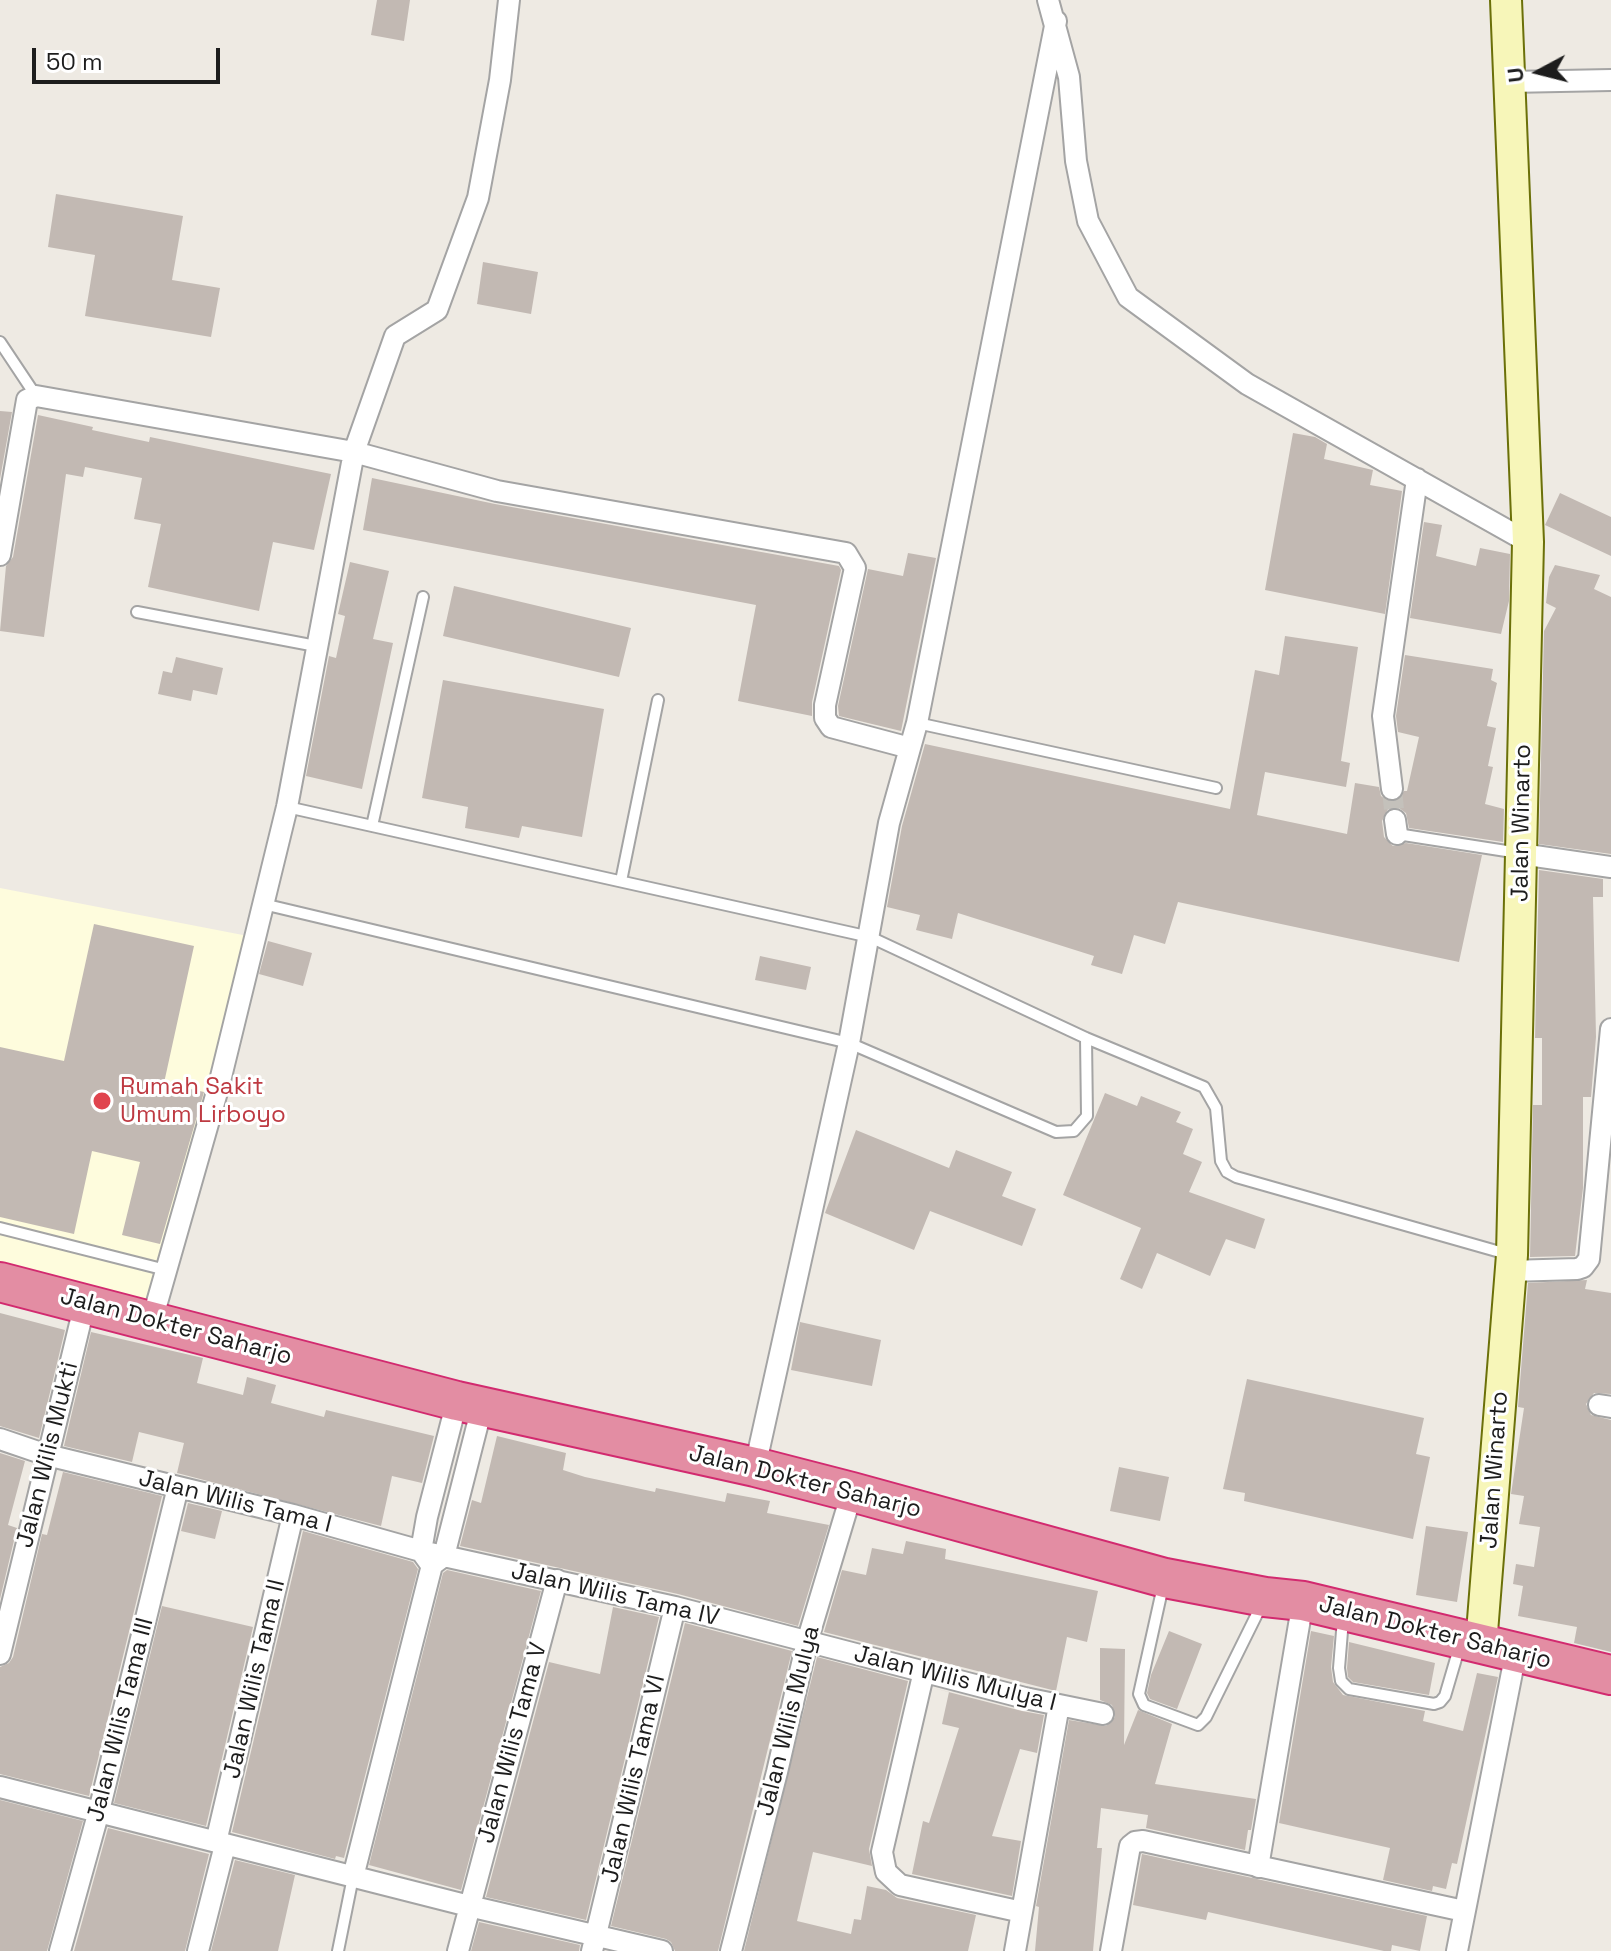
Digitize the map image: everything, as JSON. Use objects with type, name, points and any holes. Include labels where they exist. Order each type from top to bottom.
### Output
[{"type":"highway","name":"Jalan Dokter Saharjo","points":[[0,1282],[469,1404],[755,1467],[1165,1578],[1303,1601],[1611,1675]]},
{"type":"street","points":[[152,1320],[219,1085],[287,807],[354,452],[395,336],[437,310],[478,198],[500,80],[509,0]]},
{"type":"street","points":[[1048,0],[1069,77],[1076,161],[1088,221],[1128,297],[1247,384],[1528,542]]},
{"type":"street","name":"Jalan Winarto","points":[[1486,1646],[1511,1263],[1528,542],[1506,0]]},
{"type":"street","points":[[755,1467],[849,1043],[889,823],[917,723],[1056,21]]},
{"type":"street","points":[[1509,82],[1611,80]]},
{"type":"street","points":[[0,555],[27,400],[36,396],[354,452],[497,491],[846,553],[855,568],[825,705],[825,718],[831,727],[910,748]]},
{"type":"street","points":[[1392,789],[1383,716],[1417,479]]},
{"type":"street","points":[[1521,854],[1611,867]]},
{"type":"street","points":[[1511,1263],[1577,1269],[1589,1259],[1611,1029]]},
{"type":"street","name":"Jalan Wilis Mukti","points":[[0,1654],[85,1303]]},
{"type":"street","points":[[353,1877],[469,1404]]},
{"type":"street","name":"Jalan Wilis Tama I","points":[[0,1439],[47,1455],[293,1515],[432,1557]]},
{"type":"street","name":"Jalan Wilis Tama III","points":[[60,1951],[99,1811],[178,1487]]},
{"type":"street","name":"Jalan Wilis Mulya","points":[[731,1951],[807,1642],[852,1492]]},
{"type":"street","name":"Jalan Wilis Tama II","points":[[198,1951],[293,1515]]},
{"type":"street","name":"Jalan Wilis Tama IV","points":[[432,1557],[557,1580],[807,1642]]},
{"type":"street","name":"Jalan Wilis Tama V","points":[[458,1951],[557,1580]]},
{"type":"street","points":[[1258,1867],[1303,1601]]},
{"type":"street","name":"Jalan Wilis Tama VI","points":[[594,1943],[675,1607]]},
{"type":"street","name":"Jalan Wilis Mulya I","points":[[807,1642],[1103,1714]]},
{"type":"street","points":[[1457,1951],[1464,1911],[1486,1646]]},
{"type":"street","points":[[924,1671],[882,1852],[886,1872],[900,1885],[1022,1912]]},
{"type":"street","points":[[1015,1951],[1059,1705]]},
{"type":"street","points":[[0,1787],[469,1906],[594,1943],[662,1951]]},
{"type":"street","points":[[1111,1951],[1130,1846],[1143,1841],[1464,1911]]},
{"type":"lane","points":[[0,342],[36,396]]},
{"type":"lane","points":[[372,826],[423,597]]},
{"type":"lane","points":[[137,612],[316,646]]},
{"type":"lane","points":[[621,881],[658,700]]},
{"type":"lane","points":[[917,723],[1216,788]]},
{"type":"lane","points":[[287,807],[870,937],[1086,1038],[1204,1087],[1216,1108],[1221,1161],[1227,1172],[1236,1177],[1511,1263]]},
{"type":"lane","points":[[1396,827],[1521,854]]},
{"type":"lane","points":[[263,904],[849,1043],[1056,1132],[1074,1131],[1087,1116],[1086,1038]]},
{"type":"lane","points":[[0,1228],[166,1270]]},
{"type":"lane","points":[[1165,1578],[1139,1694],[1144,1705],[1198,1725],[1206,1717],[1265,1597]]},
{"type":"lane","points":[[1343,1610],[1339,1668],[1341,1681],[1349,1689],[1434,1704],[1440,1702],[1486,1646]]},
{"type":"lane","points":[[338,1951],[353,1877]]},
{"type":"shaded area","name":"Rumah Sakit Umum Lirboyo","points":[[0,888],[248,936],[149,1305],[0,1266]]},
{"type":"building","points":[[377,0],[410,0],[404,41],[371,35]]},
{"type":"building","points":[[56,194],[183,216],[172,280],[220,288],[211,337],[85,316],[95,255],[48,247]]},
{"type":"building","points":[[483,262],[538,272],[531,314],[477,304]]},
{"type":"building","points":[[0,411],[12,412],[0,479]]},
{"type":"building","points":[[38,415],[149,442],[150,437],[331,474],[314,550],[273,542],[259,611],[148,587],[161,524],[134,519],[142,478],[85,467],[83,477],[66,474],[44,637],[0,631],[6,566],[13,557]]},
{"type":"building","points":[[1293,433],[1315,437],[1327,444],[1324,459],[1373,470],[1370,485],[1402,491],[1385,614],[1265,590]]},
{"type":"building","points":[[372,478],[495,504],[839,566],[841,570],[812,702],[812,716],[738,701],[756,605],[363,530]]},
{"type":"building","points":[[1560,493],[1611,517],[1611,556],[1545,525]]},
{"type":"building","points":[[1424,522],[1442,525],[1436,556],[1476,566],[1480,548],[1510,554],[1509,601],[1501,634],[1410,618]]},
{"type":"building","points":[[908,553],[936,558],[901,731],[839,716],[838,706],[868,569],[903,576]]},
{"type":"building","points":[[350,562],[389,571],[373,639],[393,643],[362,789],[306,776],[329,656],[336,658],[345,616],[338,614]]},
{"type":"building","points":[[1555,565],[1600,575],[1594,589],[1611,597],[1611,854],[1539,844],[1544,631],[1556,608],[1546,603],[1549,577]]},
{"type":"building","points":[[454,586],[631,628],[619,677],[443,636]]},
{"type":"building","points":[[1285,636],[1358,647],[1341,761],[1350,763],[1346,787],[1265,772],[1257,815],[1347,834],[1355,783],[1379,787],[1381,796],[1388,801],[1399,800],[1407,791],[1419,737],[1398,732],[1396,716],[1405,655],[1493,669],[1491,680],[1497,683],[1487,726],[1496,728],[1488,766],[1493,767],[1485,804],[1504,809],[1503,842],[1409,828],[1406,813],[1399,808],[1388,809],[1382,821],[1384,837],[1393,846],[1406,843],[1482,855],[1459,962],[1178,902],[1165,944],[1134,935],[1122,974],[1091,965],[1094,956],[958,913],[952,939],[916,930],[920,915],[887,907],[902,826],[925,744],[1230,809],[1255,670],[1279,675]]},
{"type":"building","points":[[176,657],[223,668],[217,695],[193,690],[191,701],[158,694],[163,671],[172,673]]},
{"type":"building","points":[[443,680],[604,709],[582,837],[522,826],[519,838],[465,828],[468,807],[422,798]]},
{"type":"building","points":[[1539,870],[1603,879],[1603,897],[1593,897],[1596,1037],[1591,1097],[1583,1097],[1583,1188],[1575,1256],[1530,1257],[1533,1105],[1542,1105],[1542,1038],[1535,1038]]},
{"type":"building","points":[[94,924],[194,946],[164,1083],[204,1092],[160,1244],[122,1235],[140,1162],[92,1151],[74,1234],[0,1217],[0,1047],[64,1061]]},
{"type":"building","points":[[268,941],[312,953],[303,986],[259,974]]},
{"type":"building","points":[[760,956],[811,967],[806,990],[755,980]]},
{"type":"building","points":[[1105,1093],[1137,1106],[1141,1096],[1181,1112],[1176,1122],[1193,1129],[1183,1154],[1202,1162],[1189,1192],[1265,1219],[1255,1249],[1226,1239],[1210,1276],[1157,1253],[1142,1289],[1120,1279],[1141,1228],[1063,1195]]},
{"type":"building","points":[[856,1130],[949,1168],[956,1150],[1012,1172],[1002,1196],[1036,1209],[1022,1246],[930,1211],[914,1250],[825,1213]]},
{"type":"building","points":[[1587,1280],[1585,1289],[1611,1293],[1611,1394],[1594,1393],[1586,1404],[1591,1415],[1611,1420],[1611,1652],[1574,1643],[1577,1627],[1518,1616],[1523,1586],[1513,1584],[1516,1564],[1534,1567],[1540,1527],[1519,1524],[1524,1496],[1511,1494],[1524,1408],[1518,1407],[1528,1283]]},
{"type":"building","points":[[0,1313],[65,1330],[39,1438],[0,1426]]},
{"type":"building","points":[[800,1322],[881,1340],[872,1386],[791,1370]]},
{"type":"building","points":[[91,1332],[203,1358],[197,1383],[243,1395],[247,1377],[276,1385],[271,1403],[324,1417],[326,1410],[434,1436],[422,1483],[392,1476],[381,1526],[177,1473],[184,1443],[139,1432],[132,1462],[64,1446]]},
{"type":"building","points":[[1247,1379],[1424,1418],[1416,1454],[1430,1457],[1413,1539],[1244,1501],[1245,1493],[1223,1489]]},
{"type":"building","points":[[497,1436],[566,1453],[563,1470],[585,1477],[655,1492],[656,1488],[725,1502],[727,1493],[770,1501],[767,1513],[829,1525],[798,1626],[678,1594],[460,1546],[472,1500],[481,1503]]},
{"type":"building","points":[[0,1453],[25,1461],[8,1525],[17,1528],[0,1599]]},
{"type":"building","points":[[1119,1467],[1169,1477],[1160,1521],[1110,1511]]},
{"type":"building","points":[[63,1472],[162,1496],[89,1796],[0,1774],[0,1667],[13,1657],[42,1534],[47,1535]]},
{"type":"building","points":[[188,1503],[222,1511],[215,1539],[181,1531]]},
{"type":"building","points":[[1426,1526],[1468,1532],[1457,1602],[1416,1595]]},
{"type":"building","points":[[303,1531],[413,1562],[418,1569],[344,1858],[336,1856],[335,1859],[232,1832]]},
{"type":"building","points":[[906,1541],[946,1549],[945,1559],[1098,1591],[1087,1642],[1067,1637],[1056,1691],[824,1632],[842,1570],[866,1575],[872,1548],[903,1554]]},
{"type":"building","points":[[447,1570],[541,1591],[461,1890],[369,1865],[443,1573]]},
{"type":"building","points":[[162,1606],[253,1627],[206,1826],[114,1803]]},
{"type":"building","points":[[613,1607],[659,1617],[586,1920],[486,1897],[549,1662],[600,1674]]},
{"type":"building","points":[[685,1623],[792,1651],[718,1951],[675,1951],[666,1939],[611,1926]]},
{"type":"building","points":[[1169,1631],[1202,1644],[1177,1709],[1150,1699],[1147,1693]]},
{"type":"building","points":[[1311,1631],[1334,1636],[1333,1682],[1343,1695],[1425,1711],[1423,1721],[1463,1731],[1477,1673],[1498,1677],[1457,1864],[1452,1863],[1446,1889],[1433,1886],[1432,1891],[1383,1880],[1390,1848],[1279,1823]]},
{"type":"building","points":[[1349,1642],[1435,1663],[1429,1695],[1353,1682],[1348,1677],[1347,1668]]},
{"type":"building","points":[[1100,1648],[1125,1649],[1124,1745],[1138,1710],[1172,1724],[1155,1784],[1256,1799],[1251,1830],[1248,1830],[1245,1850],[1146,1828],[1148,1815],[1101,1808],[1097,1848],[1102,1848],[1093,1951],[1035,1951],[1039,1907],[1036,1906],[1069,1720],[1106,1726],[1115,1717],[1112,1705],[1100,1700]]},
{"type":"building","points":[[817,1657],[908,1681],[869,1849],[872,1866],[813,1852],[797,1921],[851,1934],[854,1919],[861,1920],[867,1886],[886,1890],[897,1898],[976,1915],[968,1951],[744,1951]]},
{"type":"building","points":[[949,1692],[1044,1715],[1037,1753],[1020,1749],[992,1836],[1021,1841],[1012,1896],[912,1874],[923,1821],[929,1823],[959,1728],[942,1724]]},
{"type":"building","points":[[0,1800],[83,1821],[47,1951],[0,1951]]},
{"type":"building","points":[[108,1828],[209,1854],[185,1951],[74,1951]]},
{"type":"building","points":[[1142,1854],[1427,1916],[1420,1951],[1392,1945],[1391,1951],[1384,1951],[1208,1912],[1206,1920],[1133,1905]]},
{"type":"building","points":[[235,1860],[295,1875],[278,1951],[211,1951]]},
{"type":"building","points":[[479,1922],[580,1945],[579,1951],[471,1951]]},
{"type":"tunnel","points":[[1392,789],[1395,820]]},
{"type":"place","name":"Rumah Sakit Umum Lirboyo","points":[[102,1101]]}]
